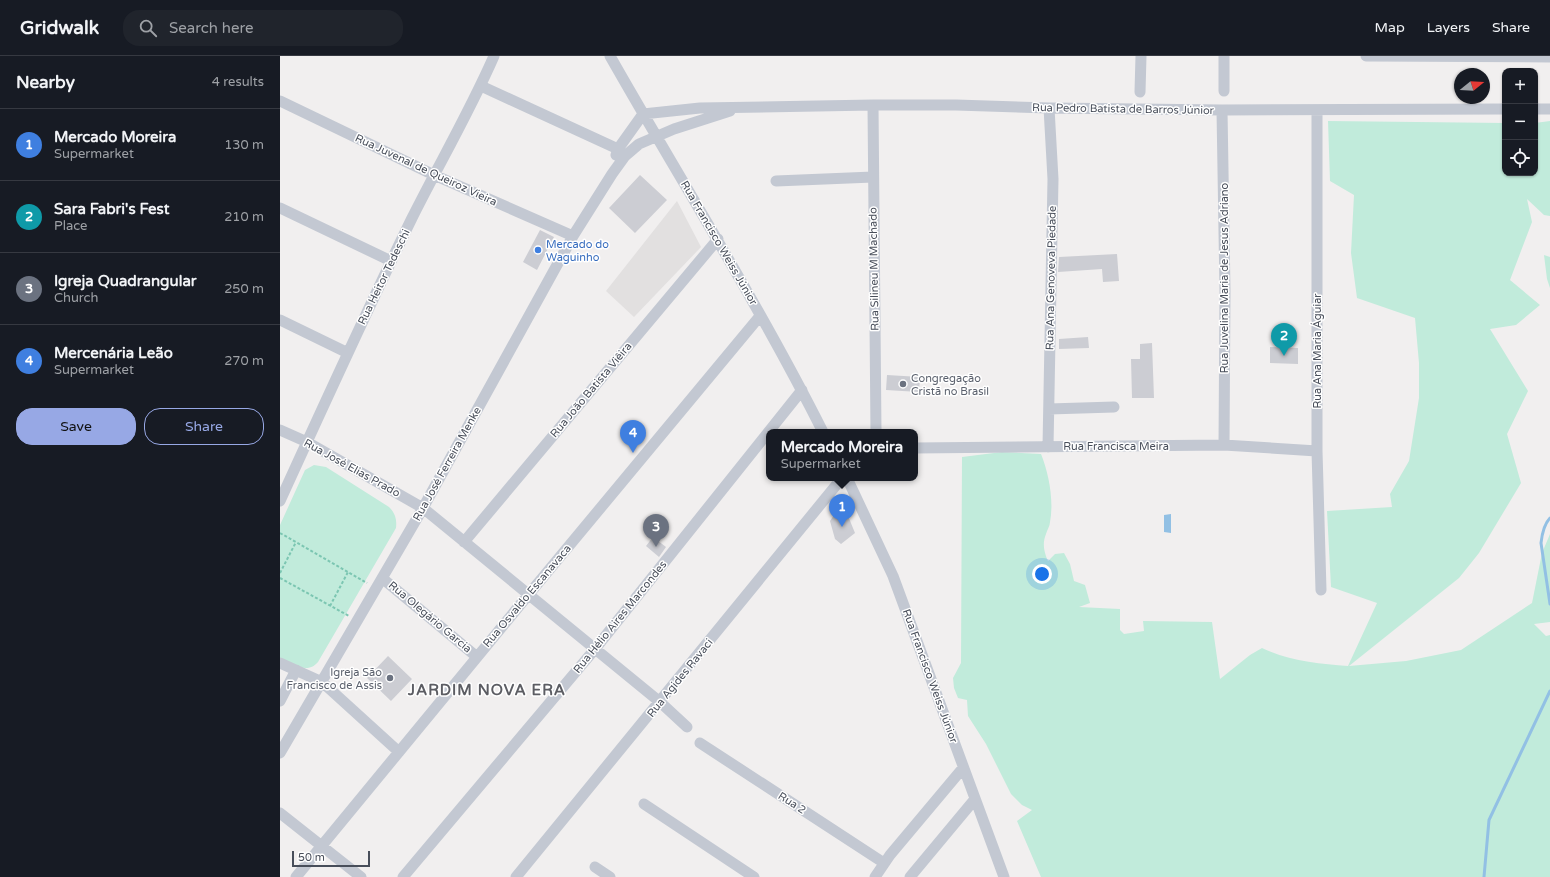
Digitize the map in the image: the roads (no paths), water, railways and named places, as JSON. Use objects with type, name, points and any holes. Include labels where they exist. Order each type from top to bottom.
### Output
[{"type":"street","name":"Rua Heitor Tedeschi","points":[[280,502],[391,262],[434,175],[482,86],[494,56]]},
{"type":"street","name":"Rua Francisco Weiss Júnior","points":[[610,56],[718,239],[802,390],[822,429]]},
{"type":"street","points":[[1140,92],[1141,56]]},
{"type":"street","points":[[1224,56],[1224,90]]},
{"type":"street","points":[[1366,56],[1550,57]]},
{"type":"street","points":[[482,86],[621,152],[656,136]]},
{"type":"street","name":"Rua Juvenal de Queiroz Vieira","points":[[280,101],[434,175],[573,236]]},
{"type":"street","name":"Rua Pedro Batista de Barros Júnior","points":[[643,114],[700,108],[873,105],[1317,111],[1502,109]]},
{"type":"street","name":"Rua Silineu M Machado","points":[[873,105],[876,429]]},
{"type":"street","name":"Rua Pedro Batista de Barros Júnior","points":[[656,136],[742,108]]},
{"type":"street","name":"Rua Ana Genoveva Piedade","points":[[1048,447],[1053,179],[1050,108]]},
{"type":"street","points":[[1538,109],[1550,109]]},
{"type":"street","name":"Rua Juvelina Maria de Jesus Adriano","points":[[1222,110],[1225,291],[1224,445]]},
{"type":"street","name":"Rua Ana Maria Águiar","points":[[1317,111],[1317,451],[1321,590]]},
{"type":"street","name":"Rua José Ferreira Menke","points":[[280,753],[423,508],[573,236],[612,174],[621,152],[643,114]]},
{"type":"street","points":[[776,181],[874,177]]},
{"type":"street","points":[[280,208],[391,262]]},
{"type":"street","name":"Rua João Batista Viêira","points":[[464,542],[718,239]]},
{"type":"street","name":"Rua Osvaldo Escanavaca","points":[[296,877],[528,594],[760,316]]},
{"type":"street","points":[[280,320],[348,353]]},
{"type":"street","name":"Rua Hélio Aires Marcondes","points":[[771,429],[802,390]]},
{"type":"street","points":[[1049,409],[1114,407]]},
{"type":"street","name":"Rua José Elias Prado","points":[[280,430],[307,442],[423,508],[660,702],[687,727]]},
{"type":"street","name":"Rua Hélio Aires Marcondes","points":[[403,877],[595,649],[766,435]]},
{"type":"street","name":"Rua Francisca Meira","points":[[918,448],[1224,445],[1317,451]]},
{"type":"street","name":"Rua Agides Ravaci","points":[[516,877],[840,481]]},
{"type":"street","name":"Rua Francisco Weiss Júnior","points":[[848,481],[893,576],[1004,877]]},
{"type":"street","name":"Rua Olegário Garcia","points":[[382,578],[477,657]]},
{"type":"street","points":[[280,663],[322,682],[399,752]]},
{"type":"street","points":[[280,700],[296,670]]},
{"type":"street","name":"Rua 2","points":[[700,744],[884,864]]},
{"type":"street","points":[[875,877],[890,855],[963,768]]},
{"type":"street","points":[[910,877],[975,799]]},
{"type":"street","points":[[644,804],[754,877]]},
{"type":"street","points":[[280,813],[361,877]]},
{"type":"street","points":[[595,867],[610,877]]},
{"type":"water","points":[[1171,514],[1171,533],[1164,532],[1164,515]]},
{"type":"waterway","points":[[1550,518],[1546,523],[1541,543],[1550,604]]},
{"type":"waterway","points":[[1484,877],[1489,820],[1550,691]]},
{"type":"place","name":"Mercado do Waguinho","points":[[538,250]]},
{"type":"place","name":"Sara Fabri's Fest","points":[[1284,356]]},
{"type":"place","name":"Congregação Cristã no Brasil","points":[[903,384]]},
{"type":"place","name":"Mercenária Leão","points":[[633,453]]},
{"type":"place","name":"Mercado Moreira","points":[[842,527]]},
{"type":"place","name":"Igreja Quadrangular","points":[[656,547]]},
{"type":"place","name":"Igreja São Francisco de Assis","points":[[390,678]]},
{"type":"district","name":"JARDIM NOVA ERA","points":[[487,690]]}]
